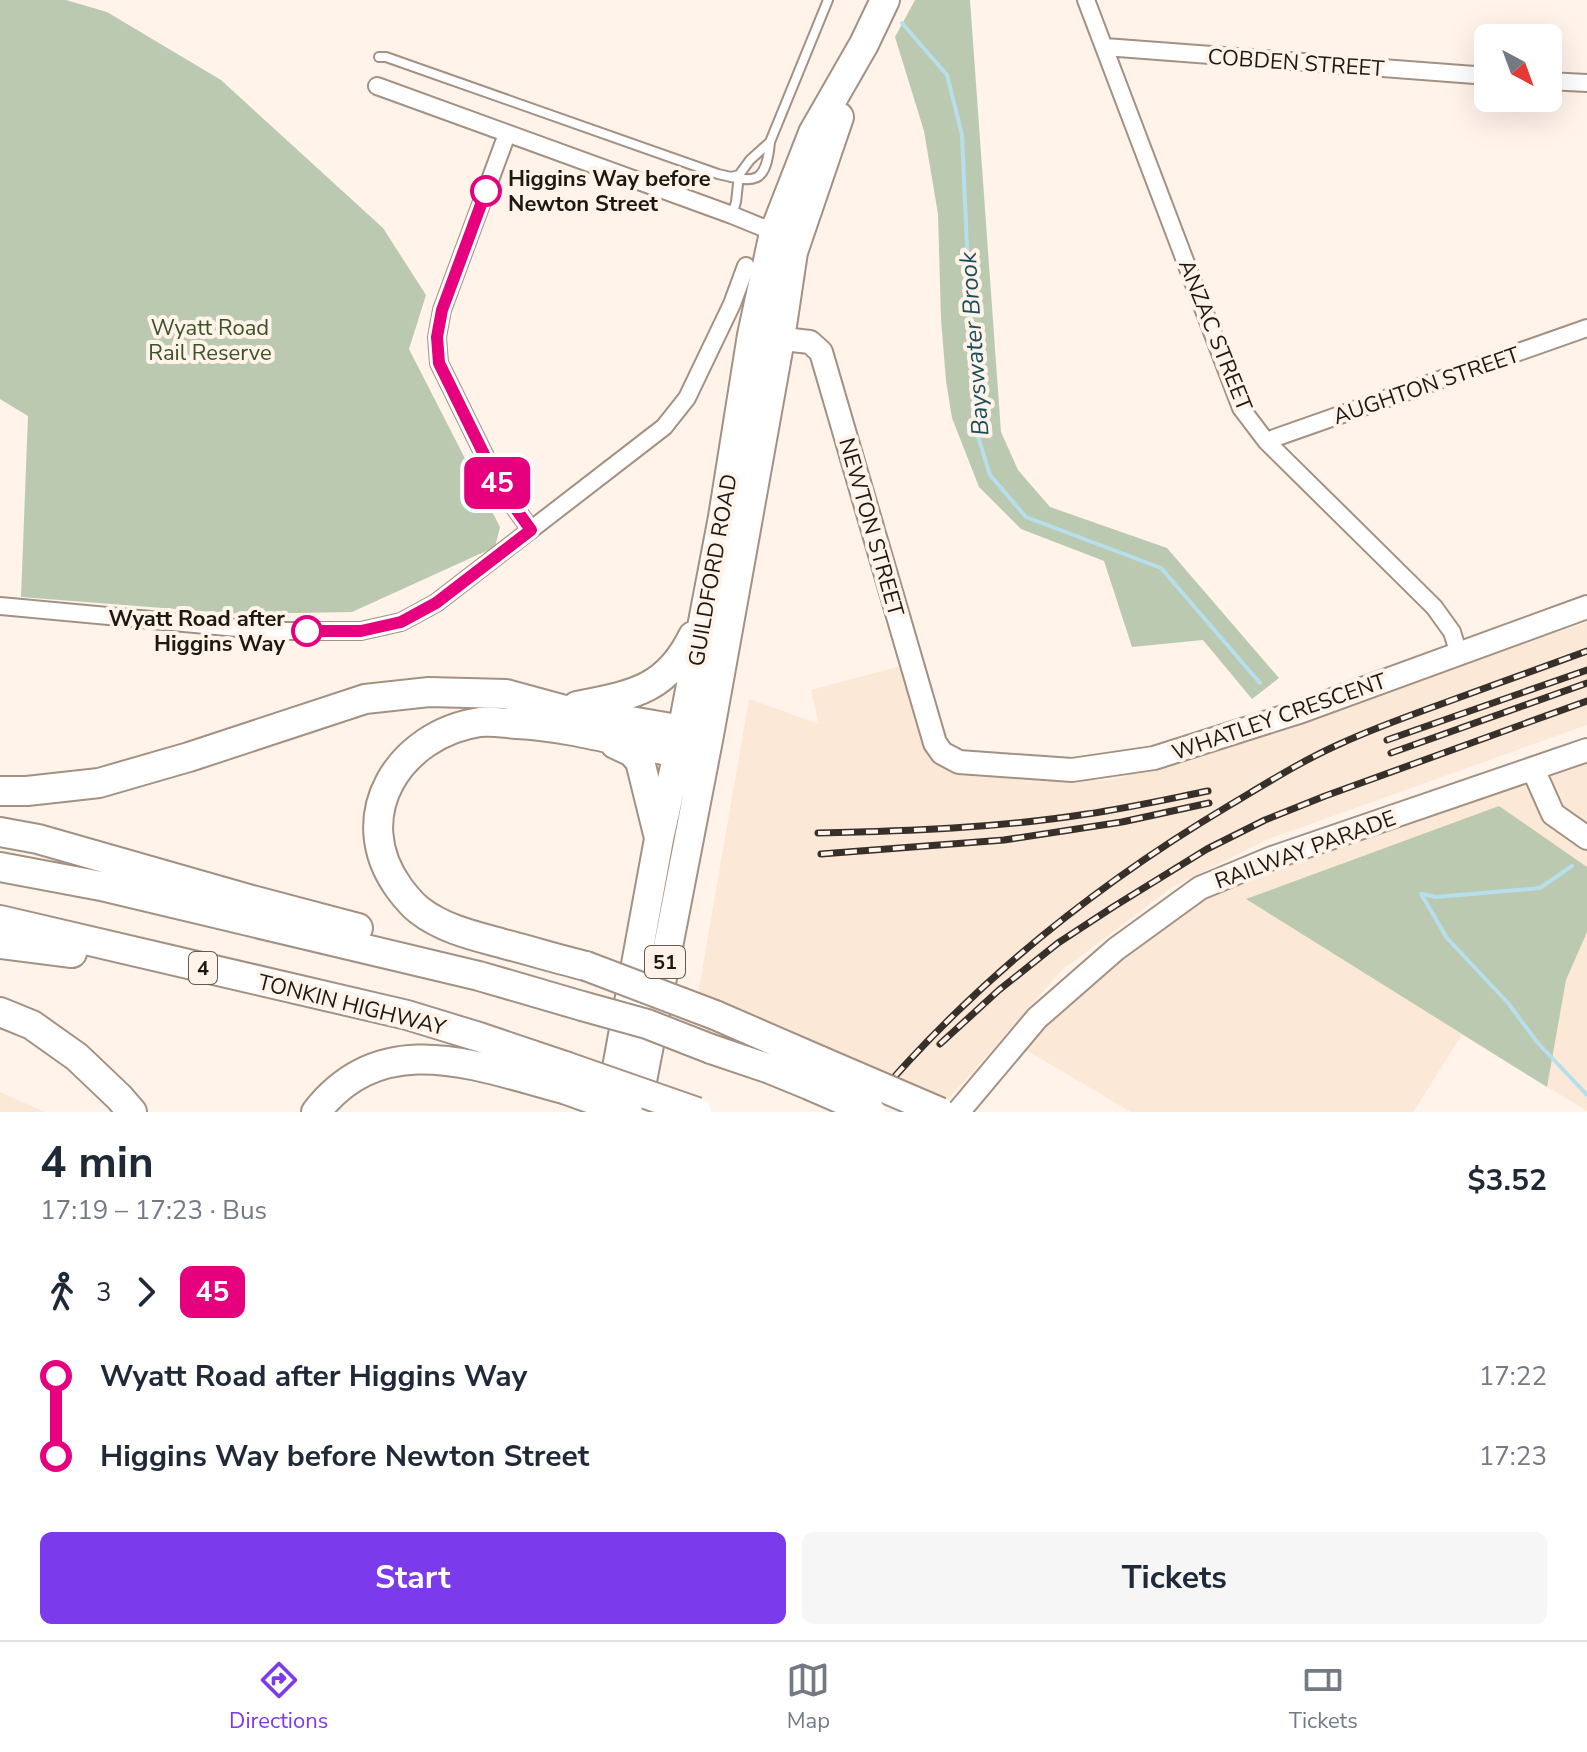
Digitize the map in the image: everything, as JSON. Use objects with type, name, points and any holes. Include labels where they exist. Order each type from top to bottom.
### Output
[{"type":"highway","name":"GUILDFORD ROAD","points":[[609,1112],[659,839],[693,744],[706,607],[752,335],[786,236],[813,133],[864,44],[885,0]]},
{"type":"highway","name":"GUILDFORD ROAD","points":[[636,1112],[693,744],[780,339],[793,252],[786,236]]},
{"type":"highway","points":[[561,709],[622,697],[657,681],[681,659],[706,607]]},
{"type":"highway","points":[[0,791],[99,783],[365,699],[429,692],[506,694],[693,744]]},
{"type":"highway","points":[[693,744],[602,737],[531,725],[483,722],[444,732],[414,751],[385,793],[378,823],[382,857],[391,877],[420,911],[465,933],[586,966],[715,1015],[815,1073],[871,1112]]},
{"type":"highway","points":[[602,737],[632,752],[640,761],[659,839]]},
{"type":"highway","points":[[0,832],[38,839],[415,943],[479,976]]},
{"type":"highway","points":[[0,867],[101,886],[479,976],[647,1024],[770,1069],[815,1073],[940,1112]]},
{"type":"highway","name":"TONKIN HIGHWAY","points":[[0,920],[407,1015],[479,1037],[565,1078],[697,1112]]},
{"type":"highway","points":[[0,944],[231,974]]},
{"type":"highway","points":[[0,1012],[32,1025],[77,1057],[132,1112]]},
{"type":"highway","points":[[316,1112],[349,1079],[372,1067],[410,1058],[455,1061],[565,1078],[628,1112]]},
{"type":"street","name":"ANZAC STREET","points":[[1086,0],[1241,408],[1266,441],[1434,607],[1452,632],[1459,654]]},
{"type":"street","name":"COBDEN STREET","points":[[1105,47],[1474,75]]},
{"type":"street","points":[[1562,82],[1587,83]]},
{"type":"street","points":[[377,86],[786,236]]},
{"type":"street","points":[[507,134],[442,310],[437,337],[439,363],[462,414],[500,487],[531,530]]},
{"type":"street","points":[[0,606],[270,631],[361,631],[401,622],[436,603],[664,427],[687,398],[726,317],[746,266]]},
{"type":"street","name":"AUGHTON STREET","points":[[1266,441],[1587,328]]},
{"type":"street","name":"NEWTON STREET","points":[[752,335],[810,342],[821,352],[935,743],[942,753],[959,762]]},
{"type":"street","name":"WHATLEY CRESCENT","points":[[959,762],[1072,770],[1154,758],[1281,719],[1587,607]]},
{"type":"street","name":"RAILWAY PARADE","points":[[958,1112],[1037,1018],[1116,949],[1200,888],[1272,858],[1587,750]]},
{"type":"street","points":[[1533,769],[1553,814],[1587,838]]},
{"type":"lane","points":[[379,57],[736,177],[755,179],[761,175],[769,157],[770,142],[828,0]]},
{"type":"lane","points":[[732,215],[736,202],[736,177],[770,142]]},
{"type":"shaded area","points":[[1587,622],[1587,725],[1266,840],[1171,888],[1061,971],[937,1112],[695,1012],[749,699],[819,724],[811,690],[901,666],[929,756],[975,777],[1111,780],[1271,730]]},
{"type":"shaded area","points":[[1587,750],[1587,1111],[1462,1035],[1413,1112],[1131,1112],[1016,1044],[1193,893]]},
{"type":"shaded area","points":[[0,1092],[45,1112],[0,1112]]},
{"type":"green space","name":"Wyatt Road Rail Reserve","points":[[0,0],[66,0],[107,12],[221,80],[383,228],[426,295],[409,349],[500,527],[495,547],[352,612],[240,614],[21,597],[28,416],[0,399]]},
{"type":"green space","points":[[915,0],[970,0],[1001,432],[1018,470],[1050,507],[1167,548],[1279,678],[1252,699],[1203,640],[1132,647],[1104,561],[1021,529],[979,487],[952,418],[941,319],[938,214],[924,131],[895,37]]},
{"type":"green space","points":[[1499,806],[1587,867],[1587,932],[1566,980],[1547,1087],[1246,899]]},
{"type":"waterway","name":"Bayswater Brook","points":[[902,23],[947,75],[962,135],[975,427],[990,475],[1026,517],[1161,568],[1260,683]]},
{"type":"waterway","points":[[1422,894],[1436,897],[1540,888],[1572,866]]},
{"type":"waterway","points":[[1421,894],[1447,938],[1587,1095]]},
{"type":"railway","points":[[864,1112],[945,1023],[989,982],[1081,905],[1179,837],[1285,772],[1342,743],[1587,651]]},
{"type":"railway","points":[[1387,740],[1587,670]]},
{"type":"railway","points":[[1391,753],[1587,683]]},
{"type":"railway","points":[[940,1044],[999,990],[1058,943],[1207,849],[1265,820],[1325,796],[1587,701]]},
{"type":"railway","points":[[818,833],[1020,823],[1102,812],[1208,791]]},
{"type":"railway","points":[[821,854],[1004,840],[1122,822],[1209,803]]},
{"type":"bus line","name":"45","points":[[307,631],[361,631],[401,622],[436,603],[531,530],[500,487],[439,363],[437,337],[442,310],[486,191]]},
{"type":"place","name":"Higgins Way before Newton Street","points":[[486,191]]},
{"type":"place","name":"Wyatt Road after Higgins Way","points":[[307,631]]}]
